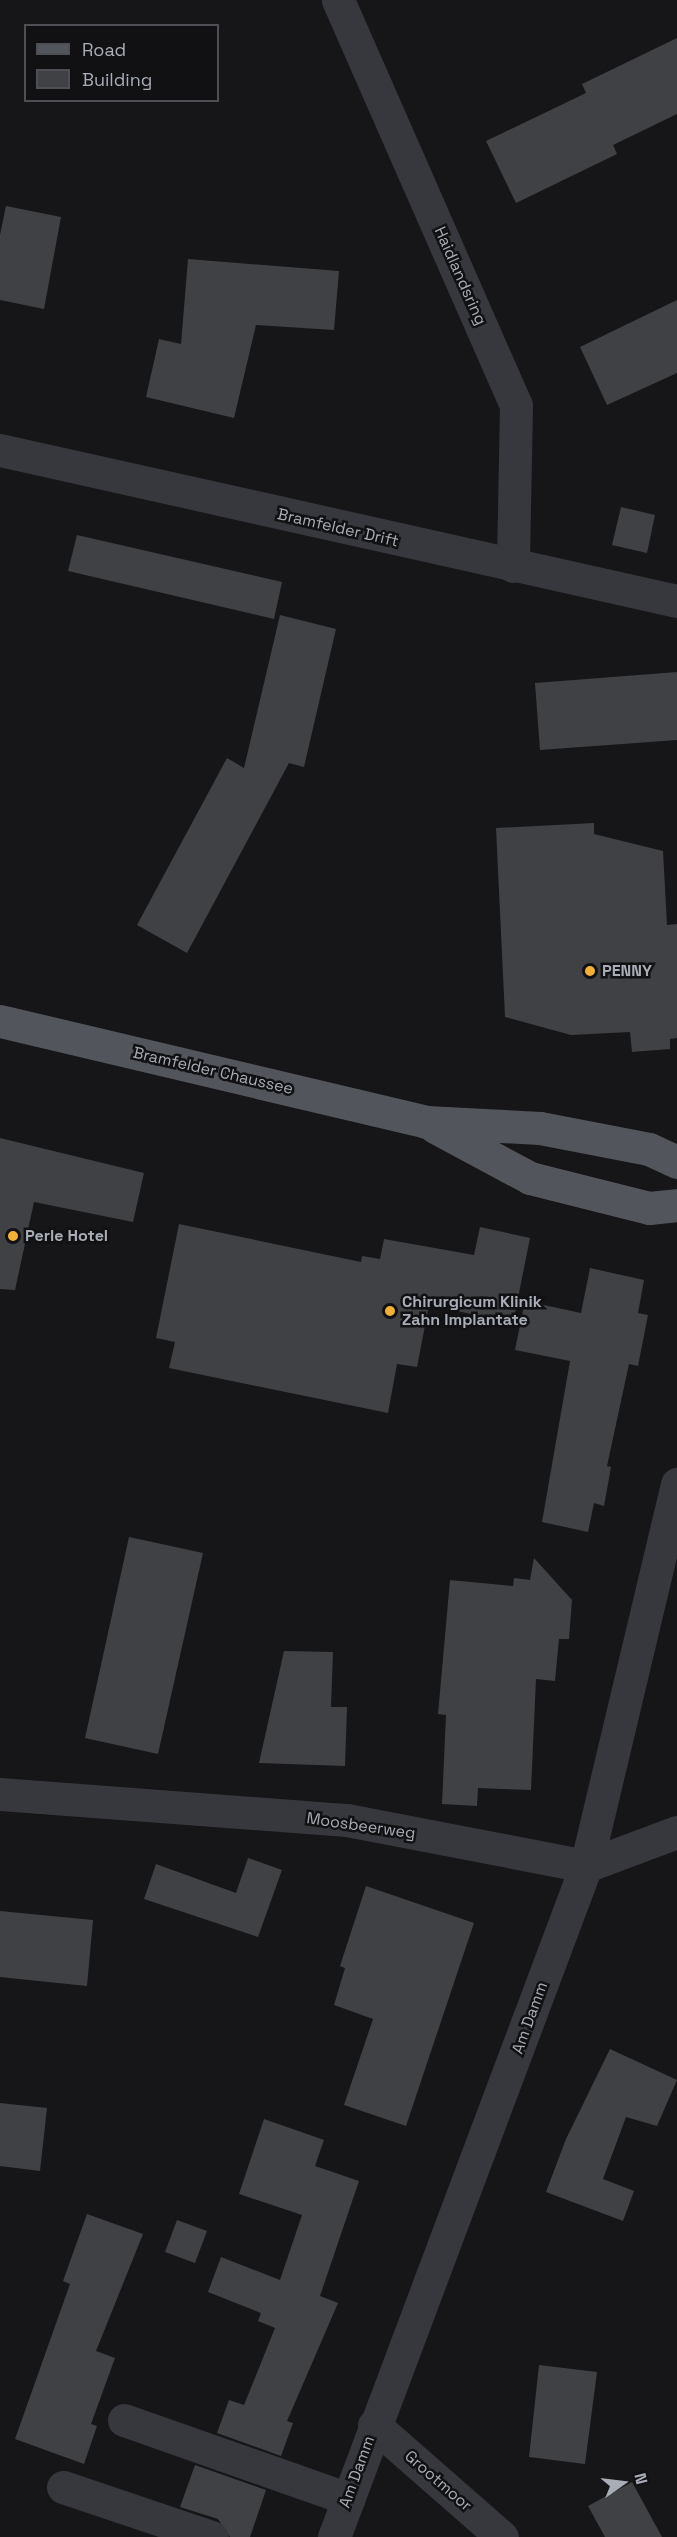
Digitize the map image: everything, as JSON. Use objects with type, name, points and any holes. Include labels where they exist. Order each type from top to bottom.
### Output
[{"type":"main road","name":"Bramfelder Chaussee","points":[[0,1022],[426,1122],[540,1128],[649,1149],[677,1162]]},
{"type":"main road","name":"Bramfelder Chaussee","points":[[426,1122],[530,1178],[650,1208],[677,1205]]},
{"type":"street","name":"Haidlandsring","points":[[338,0],[516,405],[513,566]]},
{"type":"street","name":"Bramfelder Drift","points":[[0,450],[677,601]]},
{"type":"street","name":"Am Damm","points":[[334,2537],[374,2426],[458,2216],[586,1866],[677,1484]]},
{"type":"street","name":"Moosbeerweg","points":[[0,1794],[347,1820],[586,1866]]},
{"type":"street","points":[[586,1866],[677,1832]]},
{"type":"street","points":[[124,2420],[348,2499]]},
{"type":"street","name":"Grootmoor","points":[[374,2426],[502,2537]]},
{"type":"street","points":[[63,2487],[212,2537]]},
{"type":"building","points":[[677,38],[677,114],[613,145],[617,154],[516,203],[486,141],[586,93],[582,84]]},
{"type":"building","points":[[6,206],[61,217],[44,309],[0,300],[0,235]]},
{"type":"building","points":[[188,259],[339,271],[334,330],[256,325],[234,418],[146,397],[159,339],[181,344]]},
{"type":"building","points":[[677,300],[677,373],[607,405],[580,347]]},
{"type":"building","points":[[621,507],[655,515],[647,553],[612,545]]},
{"type":"building","points":[[77,535],[282,582],[274,619],[68,571]]},
{"type":"building","points":[[280,615],[336,629],[304,767],[289,763],[187,953],[137,925],[227,758],[244,768]]},
{"type":"building","points":[[677,672],[677,740],[540,750],[535,683]]},
{"type":"building","name":"PENNY","points":[[594,823],[594,834],[663,851],[667,925],[677,924],[677,1038],[670,1039],[670,1049],[632,1052],[630,1032],[571,1035],[505,1017],[496,828]]},
{"type":"building","points":[[0,1138],[144,1173],[133,1222],[34,1202],[15,1290],[0,1289]]},
{"type":"building","points":[[179,1224],[361,1262],[362,1256],[380,1259],[384,1239],[474,1255],[480,1227],[530,1238],[513,1323],[429,1305],[417,1367],[397,1364],[388,1413],[169,1368],[175,1342],[156,1338]]},
{"type":"building","points":[[590,1268],[644,1280],[638,1313],[648,1315],[638,1366],[629,1364],[607,1466],[611,1467],[604,1506],[594,1503],[588,1532],[542,1522],[570,1361],[515,1350],[525,1301],[581,1313]]},
{"type":"building","points":[[129,1537],[203,1553],[158,1754],[85,1738]]},
{"type":"building","points":[[534,1558],[572,1600],[569,1639],[559,1639],[555,1681],[536,1679],[531,1790],[478,1788],[477,1806],[442,1804],[446,1715],[438,1714],[450,1580],[513,1586],[514,1578],[530,1580]]},
{"type":"building","points":[[284,1651],[333,1652],[331,1707],[347,1707],[345,1766],[259,1763]]},
{"type":"building","points":[[248,1858],[282,1870],[258,1937],[144,1899],[156,1864],[236,1893]]},
{"type":"building","points":[[366,1886],[474,1923],[406,2126],[344,2105],[373,2019],[334,2005],[345,1968],[340,1966]]},
{"type":"building","points":[[0,1911],[93,1920],[87,1986],[0,1977]]},
{"type":"building","points":[[610,2049],[677,2080],[657,2126],[626,2117],[603,2179],[634,2191],[623,2221],[546,2192],[566,2139]]},
{"type":"building","points":[[0,2103],[47,2108],[40,2171],[0,2166]]},
{"type":"building","points":[[264,2119],[324,2140],[315,2166],[359,2181],[320,2296],[338,2303],[287,2421],[293,2423],[281,2456],[217,2433],[229,2400],[244,2405],[275,2328],[258,2321],[261,2313],[208,2292],[221,2257],[280,2280],[302,2215],[239,2194]]},
{"type":"building","points":[[87,2214],[143,2234],[96,2351],[115,2358],[91,2424],[97,2426],[84,2464],[15,2439],[70,2284],[63,2281]]},
{"type":"building","points":[[177,2220],[207,2231],[195,2263],[165,2252]]},
{"type":"building","points":[[539,2365],[597,2372],[585,2464],[529,2457]]},
{"type":"building","points":[[195,2465],[266,2490],[250,2537],[230,2537],[218,2519],[180,2507]]},
{"type":"building","points":[[632,2482],[662,2537],[605,2537],[588,2506]]},
{"type":"place","name":"PENNY","points":[[590,971]]},
{"type":"place","name":"Perle Hotel","points":[[13,1236]]},
{"type":"place","name":"Chirurgicum Klinik Zahn Implantate","points":[[390,1311]]}]
